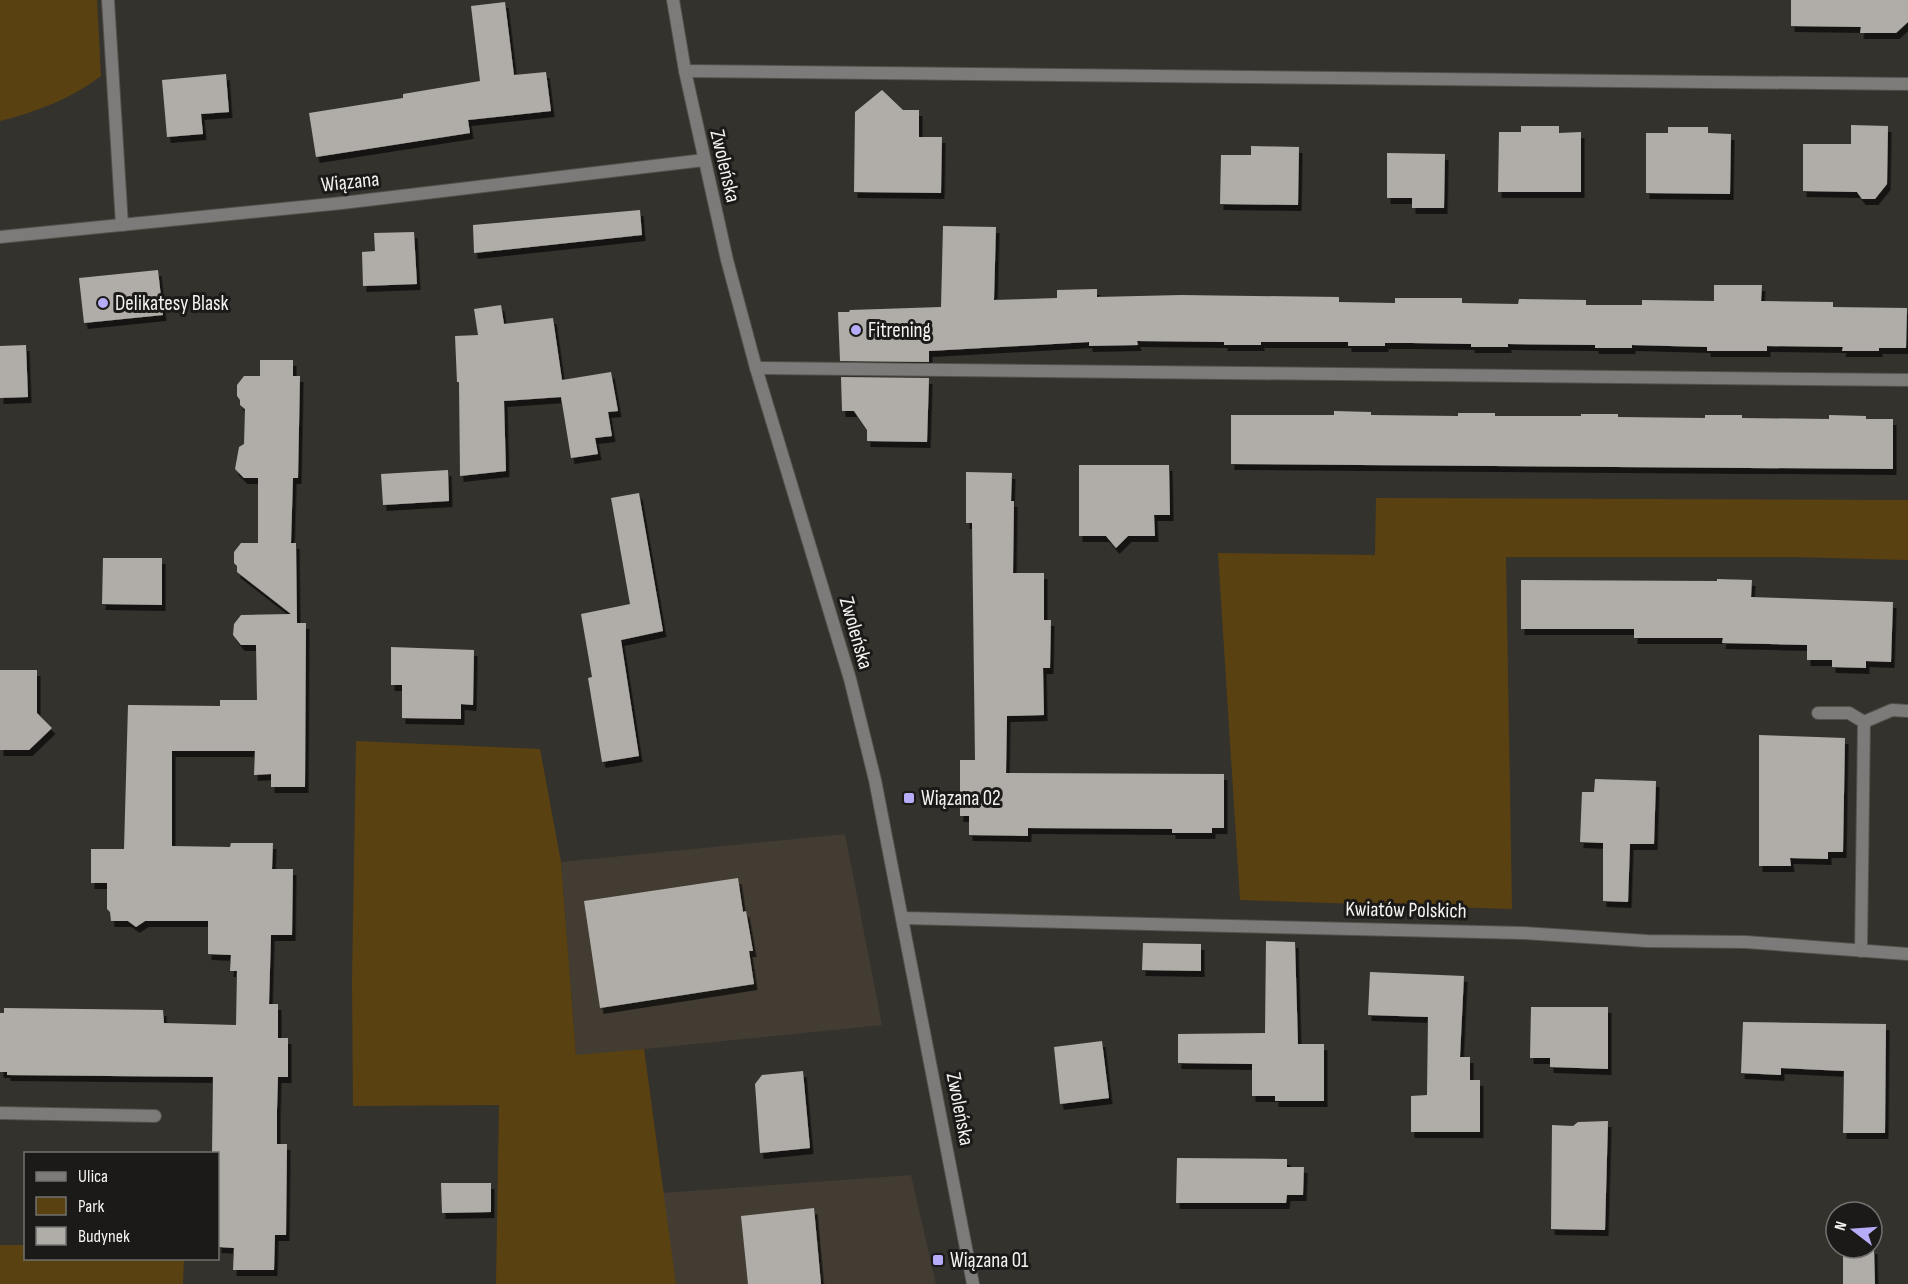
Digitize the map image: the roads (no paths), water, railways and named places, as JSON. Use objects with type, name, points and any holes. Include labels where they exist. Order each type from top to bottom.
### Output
[{"type":"street","points":[[108,0],[122,225]]},
{"type":"street","name":"Zwoleńska","points":[[673,0],[685,71],[727,260],[756,368],[850,679],[875,780],[973,1284]]},
{"type":"street","points":[[685,71],[1908,84]]},
{"type":"street","name":"Wiązana","points":[[0,237],[342,203],[704,160]]},
{"type":"street","points":[[756,368],[1908,380]]},
{"type":"street","points":[[1864,722],[1892,710],[1908,711]]},
{"type":"street","points":[[1818,713],[1850,713],[1864,722]]},
{"type":"street","points":[[1861,951],[1864,722]]},
{"type":"street","name":"Kwiatów Polskich","points":[[902,918],[1523,933],[1647,941],[1746,942],[1908,954]]},
{"type":"street","points":[[0,1113],[155,1116]]},
{"type":"place","name":"Delikatesy Blask","points":[[103,303]]},
{"type":"place","name":"Fitrening","points":[[856,330]]},
{"type":"place","name":"Wiązana 02","points":[[909,798]]},
{"type":"place","name":"Wiązana 01","points":[[938,1260]]}]
